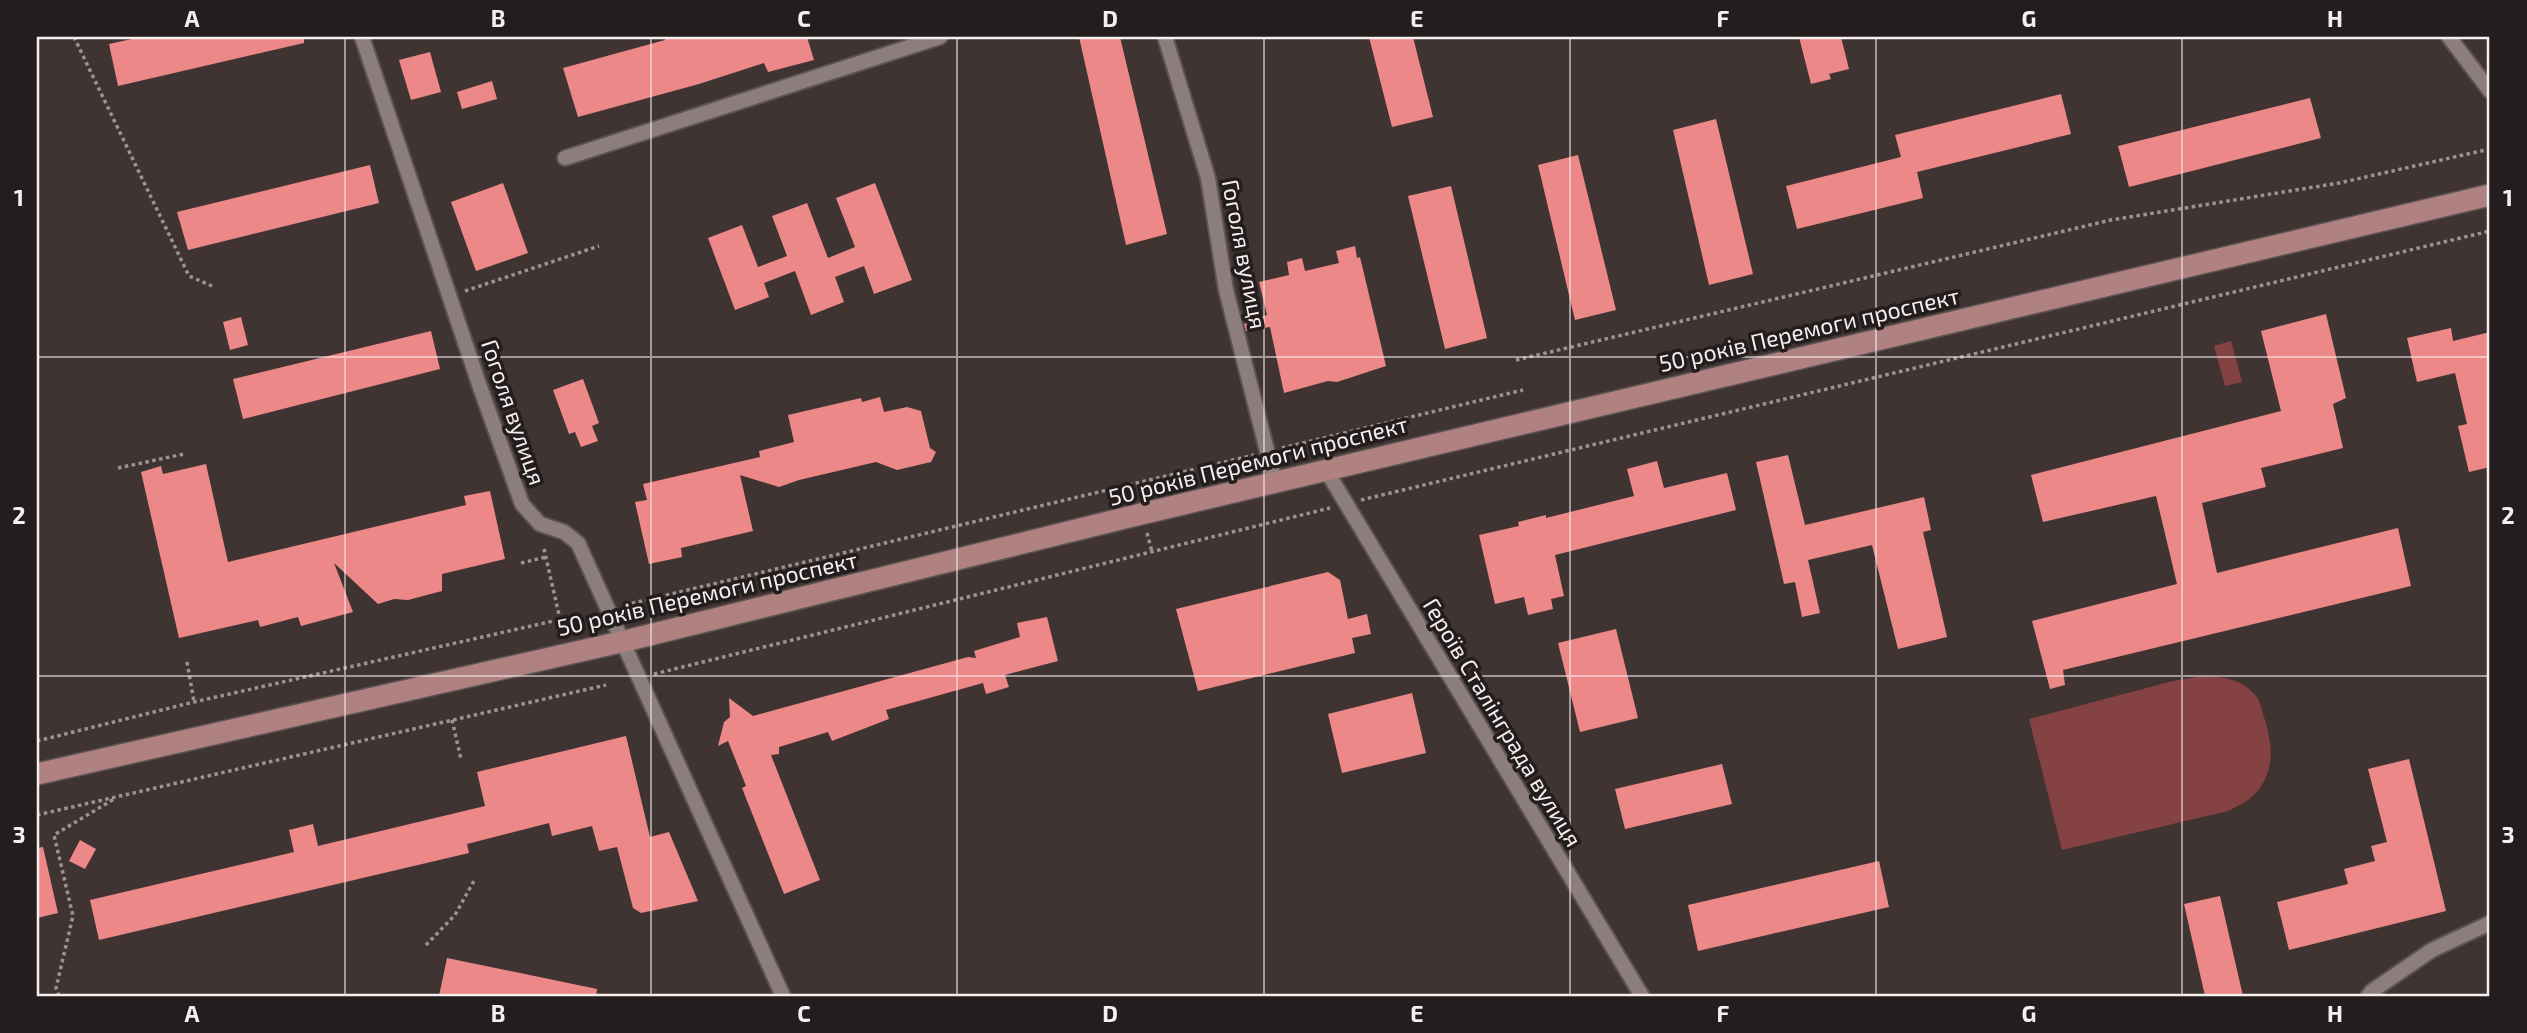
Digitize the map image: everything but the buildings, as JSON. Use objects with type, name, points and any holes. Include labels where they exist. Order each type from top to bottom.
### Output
[{"type":"main road","name":"50 років Перемоги проспект","points":[[37,774],[625,641],[1275,482],[2490,195]]},
{"type":"street","name":"Гоголя вулиця","points":[[362,37],[522,504],[540,524],[564,532],[578,543],[625,641],[783,996]]},
{"type":"street","points":[[565,158],[940,37]]},
{"type":"street","name":"Гоголя вулиця","points":[[1165,37],[1208,178],[1226,290],[1275,482]]},
{"type":"street","points":[[2449,37],[2490,91]]},
{"type":"street","name":"Героїв Сталінграда вулиця","points":[[1326,470],[1642,996]]},
{"type":"street","points":[[2368,996],[2432,950],[2490,923]]},
{"type":"path","points":[[74,37],[190,276],[212,286]]},
{"type":"path","points":[[1516,360],[2111,220],[2339,183],[2490,149]]},
{"type":"path","points":[[649,676],[1345,504],[2490,231]]},
{"type":"path","points":[[450,296],[599,246]]},
{"type":"path","points":[[619,607],[1523,390]]},
{"type":"path","points":[[118,468],[184,454]]},
{"type":"path","points":[[544,549],[560,620]]},
{"type":"path","points":[[521,563],[546,557]]},
{"type":"path","points":[[37,741],[194,702],[580,615]]},
{"type":"path","points":[[187,662],[194,702]]},
{"type":"path","points":[[37,815],[606,685]]},
{"type":"path","points":[[452,720],[461,759]]},
{"type":"path","points":[[59,996],[56,988],[74,916],[54,835],[117,796]]},
{"type":"path","points":[[426,945],[455,915],[475,879]]},
{"type":"shaded area","points":[[2231,341],[2242,382],[2225,386],[2214,346]]},
{"type":"shaded area","points":[[2202,676],[2238,682],[2251,690],[2258,699],[2271,751],[2265,780],[2259,789],[2249,799],[2228,811],[2062,850],[2029,719],[2173,681]]}]
